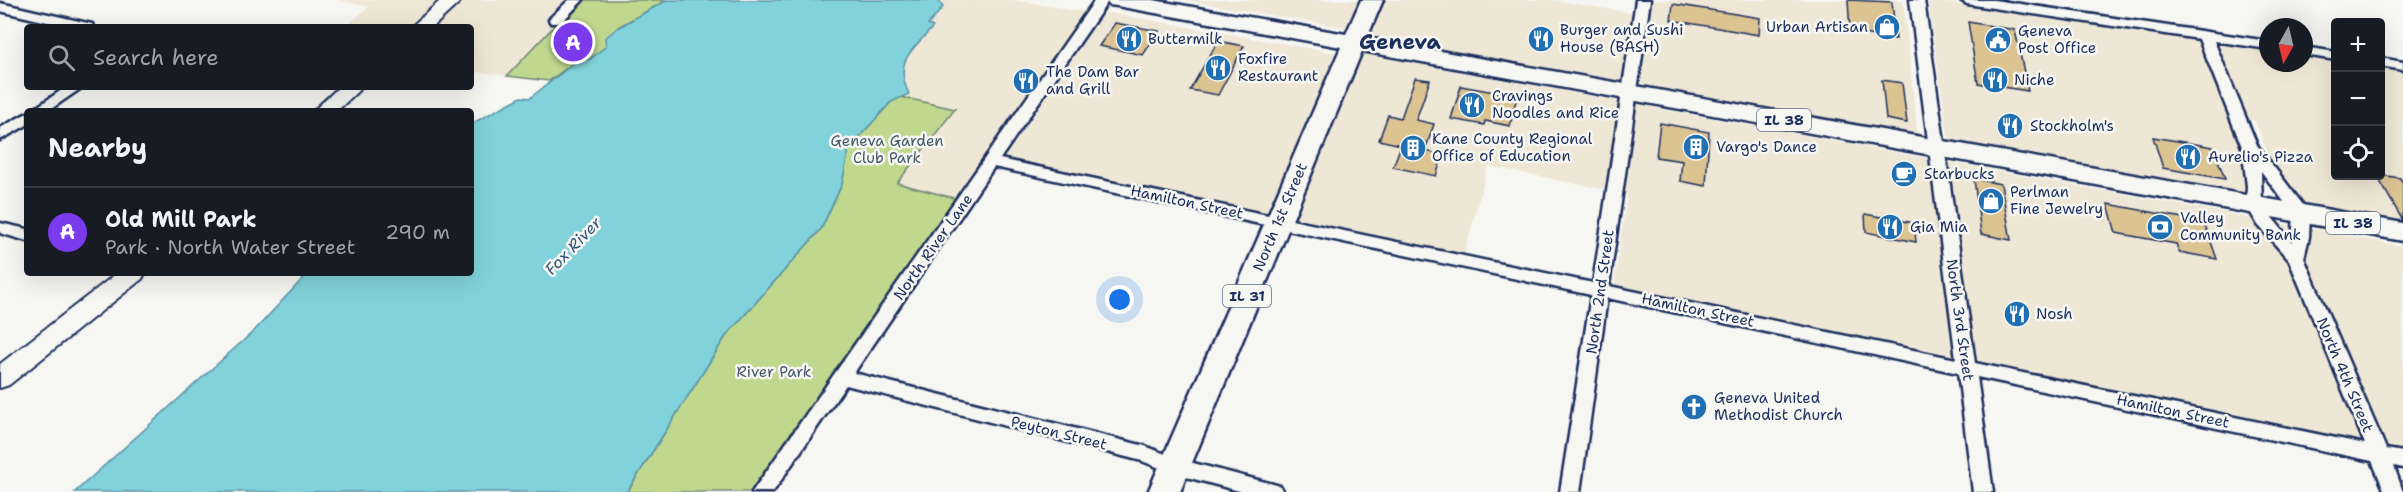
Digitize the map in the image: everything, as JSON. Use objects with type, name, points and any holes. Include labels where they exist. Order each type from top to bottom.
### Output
[{"type":"main road","points":[[424,24],[452,0]]},
{"type":"main road","name":"IL 38","points":[[1117,0],[2403,232]]},
{"type":"main road","name":"IL 31","points":[[1354,42],[1372,0]]},
{"type":"main road","name":"North 1st Street","points":[[1164,492],[1354,42]]},
{"type":"main road","points":[[328,108],[348,90]]},
{"type":"main road","points":[[0,378],[129,276]]},
{"type":"street","points":[[556,20],[576,0]]},
{"type":"street","name":"North River Lane","points":[[762,492],[1102,0]]},
{"type":"street","name":"North 2nd Street","points":[[1570,492],[1643,0]]},
{"type":"street","name":"North 3rd Street","points":[[1917,0],[1939,147],[1950,250],[1983,492]]},
{"type":"street","points":[[1967,0],[2259,44]]},
{"type":"street","points":[[0,7],[74,24]]},
{"type":"street","points":[[2205,36],[2250,147],[2255,186],[2254,206]]},
{"type":"street","points":[[2313,52],[2331,55]]},
{"type":"street","points":[[2385,63],[2403,66]]},
{"type":"street","points":[[43,108],[71,90]]},
{"type":"street","points":[[0,135],[24,120]]},
{"type":"street","points":[[2250,147],[2302,214],[2301,237],[2296,258]]},
{"type":"street","name":"Hamilton Street","points":[[992,162],[2403,460]]},
{"type":"street","name":"North 4th Street","points":[[2254,206],[2296,258],[2395,492]]},
{"type":"street","points":[[0,228],[24,234]]},
{"type":"street","name":"Peyton Street","points":[[843,377],[1145,454],[1175,466],[1273,492]]},
{"type":"shaded area","points":[[337,0],[439,0],[412,24],[349,24],[369,7]]},
{"type":"shaded area","points":[[463,0],[579,0],[507,76],[474,71],[474,24],[433,24]]},
{"type":"shaded area","points":[[936,0],[1014,0],[1089,13],[953,198],[896,183],[954,109],[901,97],[859,84]]},
{"type":"shaded area","points":[[1184,0],[1358,0],[1346,28]]},
{"type":"shaded area","points":[[1383,0],[1553,0],[1633,13],[1623,83],[1368,37]]},
{"type":"shaded area","points":[[1653,0],[1903,0],[1918,137],[1641,87]]},
{"type":"shaded area","points":[[1928,0],[2201,41],[2265,199],[1949,143]]},
{"type":"shaded area","points":[[1104,12],[1336,53],[1267,217],[1002,162]]},
{"type":"shaded area","points":[[2213,39],[2259,46],[2259,72],[2313,72],[2313,54],[2331,57],[2331,180],[2385,180],[2385,65],[2403,68],[2403,221],[2288,201],[2254,120],[2244,118]]},
{"type":"shaded area","points":[[1363,54],[2403,246],[2403,457],[1614,286],[1627,194],[1488,166],[1464,255],[1294,218]]},
{"type":"green space","points":[[579,0],[667,0],[618,27],[606,46],[598,53],[590,59],[575,62],[549,81],[507,76]]},
{"type":"green space","name":"River Park","points":[[901,97],[955,109],[897,183],[965,201],[762,492],[627,492],[726,336],[821,229],[842,184],[849,148],[891,102]]},
{"type":"water","name":"Fox River","points":[[667,0],[938,0],[943,7],[928,25],[933,27],[907,57],[903,73],[909,94],[891,102],[849,148],[842,184],[821,229],[726,336],[627,492],[75,492],[255,330],[305,276],[474,276],[474,122],[521,97],[530,98],[575,62],[590,59],[606,46],[605,38],[619,27]]},
{"type":"building","points":[[1848,0],[1892,2],[1896,39],[1850,32]]},
{"type":"building","points":[[1673,4],[1760,18],[1759,35],[1671,20]]},
{"type":"building","points":[[1968,22],[2015,30],[2028,91],[1978,83]]},
{"type":"building","name":"Buttermilk","points":[[1115,23],[1159,31],[1143,55],[1099,46]]},
{"type":"building","name":"Foxfire Restaurant","points":[[1218,41],[1244,46],[1218,95],[1190,90]]},
{"type":"building","name":"Kane County Regional Office of Education","points":[[1415,78],[1430,80],[1416,120],[1434,124],[1425,151],[1443,155],[1436,176],[1393,167],[1401,145],[1379,140],[1388,115],[1401,118]]},
{"type":"building","points":[[1882,80],[1902,83],[1907,123],[1886,119]]},
{"type":"building","points":[[1461,86],[1517,96],[1510,126],[1485,121],[1484,125],[1451,119]]},
{"type":"building","name":"Vargo's Dance","points":[[1660,123],[1709,132],[1706,186],[1680,181],[1682,161],[1656,157]]},
{"type":"building","name":"Aurelio's Pizza","points":[[2153,137],[2213,147],[2225,179],[2163,168]]},
{"type":"building","points":[[2385,176],[2400,178],[2403,184],[2403,221],[2379,180],[2385,180]]},
{"type":"building","name":"Perlman Fine Jewelry","points":[[1974,179],[2001,184],[2011,240],[1981,234]]},
{"type":"building","name":"Valley Community Bank","points":[[2108,204],[2204,222],[2217,259],[2179,252],[2176,244],[2116,233]]},
{"type":"building","name":"Gia Mia","points":[[1865,214],[1914,223],[1916,242],[1866,232]]},
{"type":"place","name":"Urban Artisan","points":[[1887,27]]},
{"type":"place","name":"Buttermilk","points":[[1129,39]]},
{"type":"place","name":"Burger and Sushi House (BASH)","points":[[1541,39]]},
{"type":"place","name":"Geneva Post Office","points":[[1998,40]]},
{"type":"place","name":"Old Mill Park","points":[[573,42]]},
{"type":"place","name":"Foxfire Restaurant","points":[[1218,68]]},
{"type":"place","name":"Niche","points":[[1995,80]]},
{"type":"place","name":"The Dam Bar and Grill","points":[[1026,81]]},
{"type":"place","name":"Cravings Noodles and Rice","points":[[1472,105]]},
{"type":"place","name":"Stockholm's","points":[[2010,126]]},
{"type":"place","name":"Vargo's Dance","points":[[1696,147]]},
{"type":"place","name":"Kane County Regional Office of Education","points":[[1413,148]]},
{"type":"place","name":"Aurelio's Pizza","points":[[2188,157]]},
{"type":"place","name":"Starbucks","points":[[1904,174]]},
{"type":"place","name":"Perlman Fine Jewelry","points":[[1991,201]]},
{"type":"place","name":"Gia Mia","points":[[1890,227]]},
{"type":"place","name":"Valley Community Bank","points":[[2160,227]]},
{"type":"place","name":"Nosh","points":[[2017,314]]},
{"type":"place","name":"Geneva United Methodist Church","points":[[1694,407]]},
{"type":"district","name":"Geneva","points":[[1400,42]]},
{"type":"park label","name":"Geneva Garden Club Park","points":[[887,150]]}]
